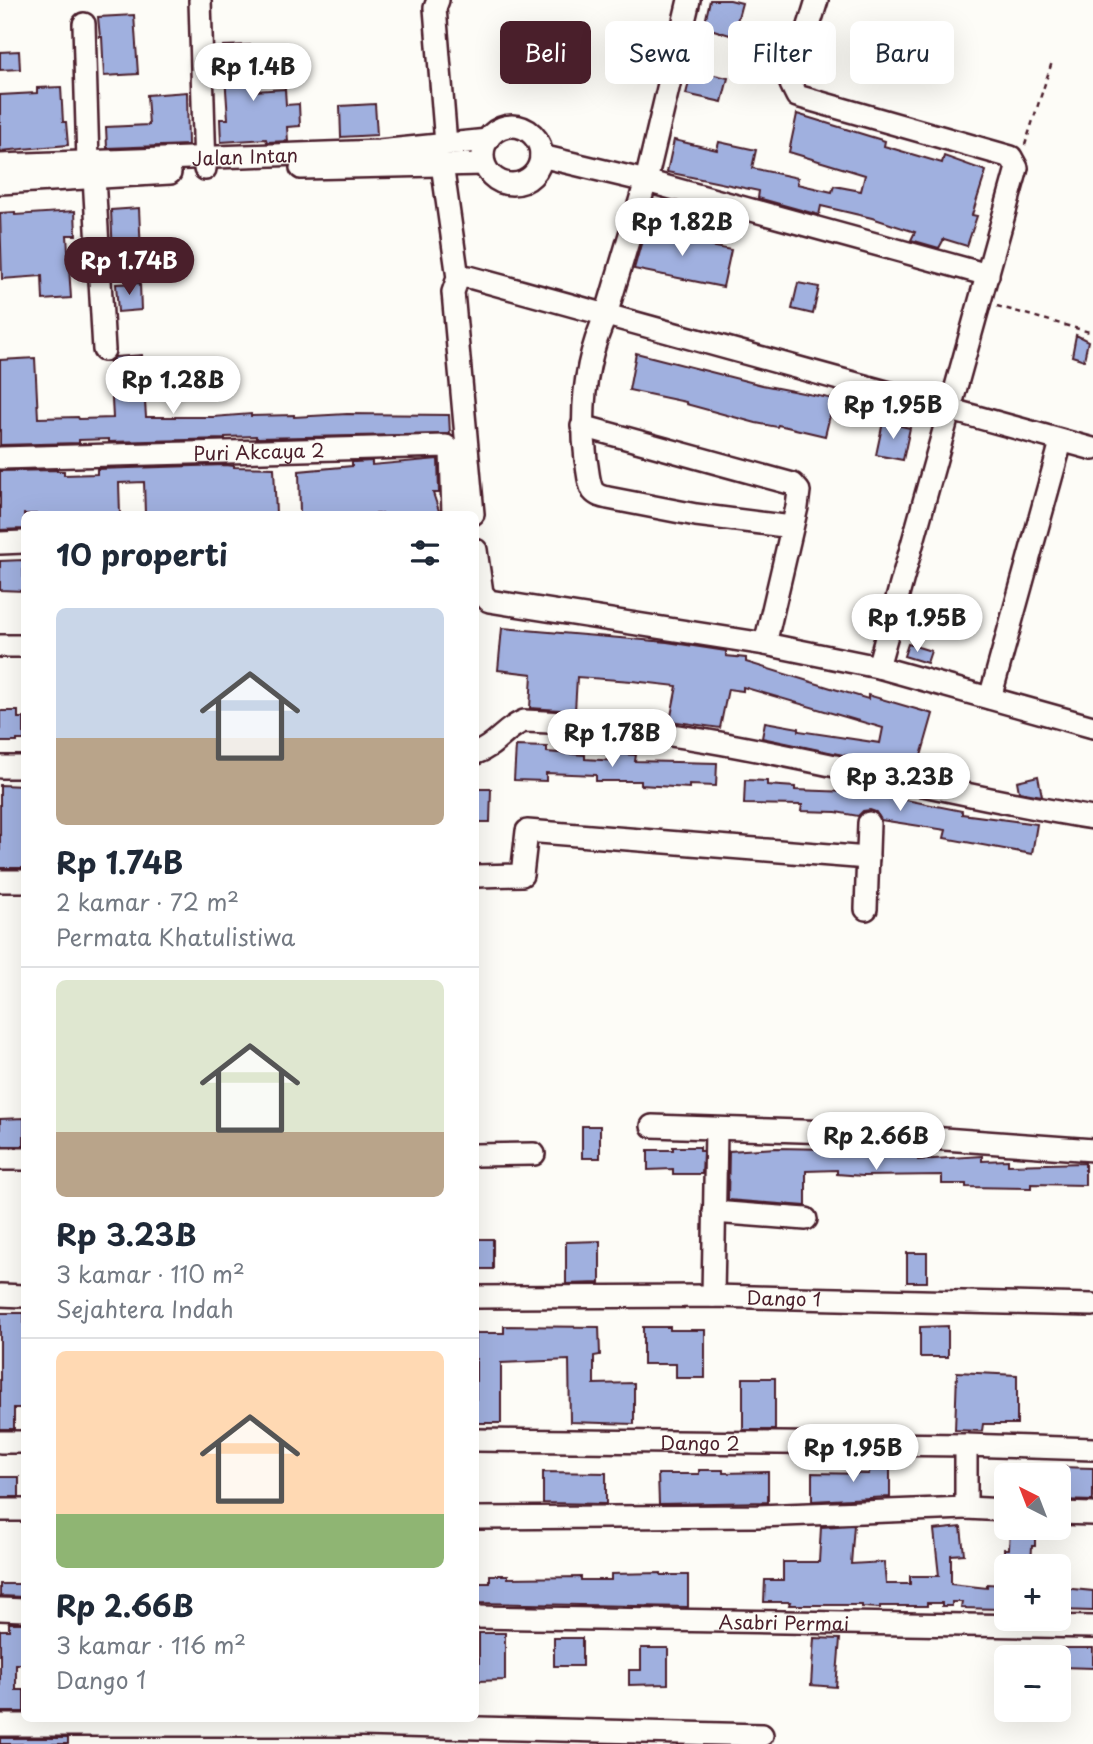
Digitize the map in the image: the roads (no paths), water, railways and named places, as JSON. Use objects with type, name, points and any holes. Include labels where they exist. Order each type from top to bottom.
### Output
[{"type":"street","points":[[200,0],[205,164]]},
{"type":"street","points":[[438,0],[435,8],[444,154],[458,278],[453,292],[473,511]]},
{"type":"street","points":[[690,0],[644,187],[606,315],[597,334],[583,404],[582,426],[589,478],[592,490],[597,495],[696,515],[792,527]]},
{"type":"street","points":[[817,0],[791,84],[797,96],[1011,157],[1017,168],[878,667]]},
{"type":"street","points":[[85,24],[91,169],[104,350]]},
{"type":"street","points":[[0,165],[91,169],[444,154],[488,139],[498,129],[518,127],[527,130],[540,145],[539,162],[529,179],[512,185],[494,179],[484,164],[483,154],[488,139]]},
{"type":"street","points":[[444,154],[484,164]]},
{"type":"street","points":[[539,162],[644,187],[934,268],[984,289]]},
{"type":"street","points":[[0,183],[91,169]]},
{"type":"street","points":[[458,278],[470,277],[1093,449]]},
{"type":"street","points":[[582,426],[793,484],[799,491],[765,644]]},
{"type":"street","points":[[990,698],[1061,442]]},
{"type":"street","name":"Puri Akcaya 2","points":[[0,458],[446,446],[451,451],[453,511]]},
{"type":"street","points":[[0,542],[21,542]]},
{"type":"street","points":[[479,572],[482,593],[489,601],[765,644],[878,667],[1093,727]]},
{"type":"street","points":[[0,646],[21,646]]},
{"type":"street","points":[[479,751],[513,725],[524,721],[682,735],[908,783],[1093,818]]},
{"type":"street","points":[[0,767],[21,767]]},
{"type":"street","points":[[866,909],[869,823]]},
{"type":"street","points":[[479,876],[522,875],[527,831],[867,858]]},
{"type":"street","points":[[0,881],[21,881]]},
{"type":"street","points":[[652,1126],[862,1133],[1093,1150]]},
{"type":"street","points":[[713,1296],[716,1130]]},
{"type":"street","points":[[479,1155],[534,1154]]},
{"type":"street","points":[[0,1159],[21,1159]]},
{"type":"street","points":[[715,1212],[806,1219]]},
{"type":"street","points":[[0,1295],[21,1296]]},
{"type":"street","name":"Dango 1","points":[[479,1297],[713,1296],[1093,1305]]},
{"type":"street","name":"Dango 2","points":[[479,1440],[966,1445],[1093,1449]]},
{"type":"street","points":[[0,1442],[21,1442]]},
{"type":"street","points":[[966,1445],[966,1508]]},
{"type":"street","points":[[479,1518],[758,1516],[966,1508],[994,1509]]},
{"type":"street","points":[[0,1510],[21,1510]]},
{"type":"street","points":[[1071,1513],[1093,1514]]},
{"type":"street","points":[[0,1609],[21,1610]]},
{"type":"street","name":"Asabri Permai","points":[[479,1617],[1093,1626]]},
{"type":"street","points":[[0,1725],[361,1725],[762,1735]]}]
